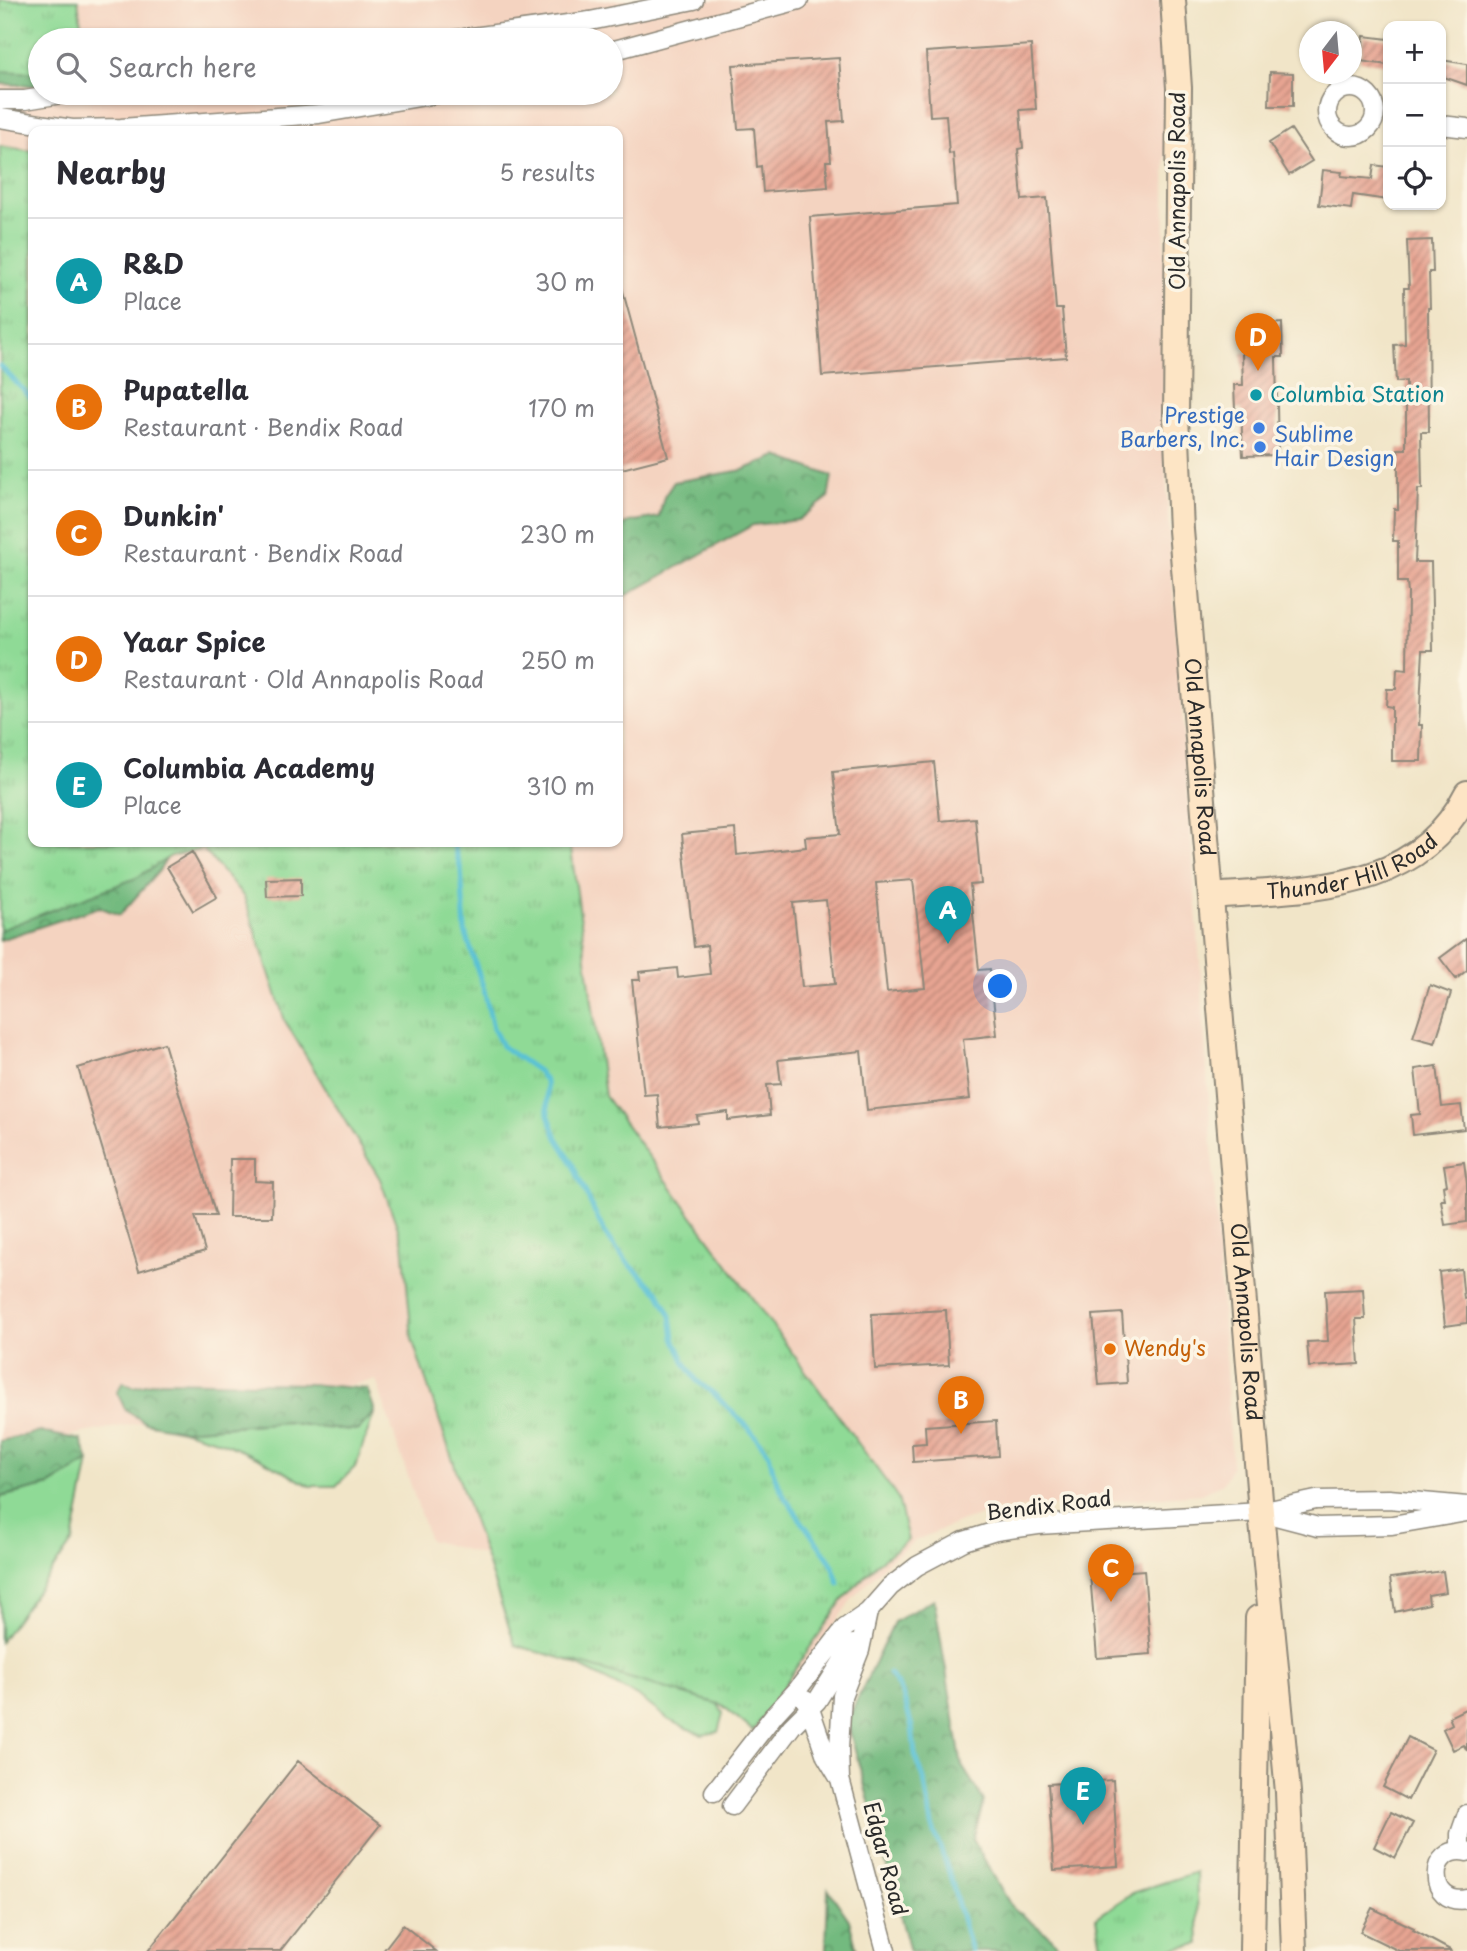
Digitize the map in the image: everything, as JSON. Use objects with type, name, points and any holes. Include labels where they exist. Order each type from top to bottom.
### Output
[{"type":"main road","name":"Old Annapolis Road","points":[[1173,0],[1179,101],[1176,391],[1188,625],[1261,1512],[1289,1791],[1294,1951]]},
{"type":"main road","name":"Thunder Hill Road","points":[[1212,896],[1329,886],[1363,879],[1388,870],[1433,842],[1450,822],[1467,793]]},
{"type":"main road","name":"Old Annapolis Road","points":[[1252,1951],[1261,1512]]},
{"type":"street","points":[[538,28],[590,21],[694,0]]},
{"type":"street","points":[[623,48],[799,0]]},
{"type":"street","points":[[0,100],[28,100]]},
{"type":"street","points":[[149,126],[319,114],[372,105]]},
{"type":"street","points":[[0,118],[52,126]]},
{"type":"street","points":[[1446,126],[1467,128]]},
{"type":"street","points":[[1261,1512],[1316,1500],[1389,1499],[1467,1506]]},
{"type":"street","points":[[1261,1512],[1318,1527],[1392,1525],[1467,1512]]},
{"type":"street","name":"Bendix Road","points":[[713,1792],[845,1628],[868,1612],[890,1587],[918,1566],[964,1541],[996,1531],[1038,1525],[1261,1512]]},
{"type":"street","name":"Bendix Road","points":[[732,1806],[792,1726],[810,1709],[858,1636],[868,1612]]},
{"type":"street","name":"Edgar Road","points":[[868,1612],[860,1650],[842,1696],[840,1780],[886,1951]]},
{"type":"street","name":"Edgar Road","points":[[798,1689],[810,1709],[826,1756],[840,1780]]},
{"type":"street","points":[[1467,1814],[1461,1834],[1464,1851],[1449,1854],[1441,1861],[1436,1879],[1444,1894],[1453,1899],[1467,1899]]},
{"type":"shaded area","points":[[0,0],[1161,0],[1166,89],[1163,417],[1232,1466],[1223,1483],[1201,1494],[998,1510],[916,1540],[886,1563],[852,1599],[788,1689],[618,1591],[429,1540],[376,1380],[0,1448]]},
{"type":"green space","points":[[0,0],[28,36],[28,85],[0,84]]},
{"type":"green space","points":[[0,0],[78,0],[82,28],[28,28],[28,72],[0,71]]},
{"type":"green space","points":[[0,146],[28,150],[28,847],[571,847],[605,1096],[898,1498],[908,1540],[876,1564],[841,1602],[753,1731],[722,1705],[515,1645],[412,1339],[403,1243],[380,1179],[285,1021],[244,897],[203,849],[171,856],[136,878],[0,930]]},
{"type":"green space","points":[[777,456],[832,476],[828,498],[798,520],[753,525],[623,597],[623,525],[659,517],[664,497],[674,482],[743,470]]},
{"type":"green space","points":[[0,718],[28,814],[28,847],[32,847],[33,859],[135,847],[174,847],[159,871],[120,915],[99,907],[0,940]]},
{"type":"green space","points":[[161,1381],[308,1384],[367,1389],[375,1411],[358,1430],[286,1422],[182,1430],[146,1423],[125,1409],[117,1392],[123,1382],[133,1387]]},
{"type":"green space","points":[[375,1411],[355,1467],[336,1486],[310,1486],[259,1458],[217,1440],[182,1430],[286,1422],[358,1430]]},
{"type":"green space","points":[[40,1432],[81,1440],[89,1461],[50,1485],[0,1497],[0,1441]]},
{"type":"green space","points":[[89,1461],[73,1541],[0,1642],[0,1497],[50,1485]]},
{"type":"green space","points":[[934,1599],[962,1766],[984,1801],[973,1840],[1011,1906],[1052,1938],[1062,1951],[910,1951],[847,1721],[894,1622]]},
{"type":"green space","points":[[532,1642],[714,1698],[723,1713],[718,1732],[702,1735],[669,1720],[639,1697]]},
{"type":"green space","points":[[1196,1872],[1199,1944],[1163,1951],[1102,1951],[1096,1918],[1132,1893]]},
{"type":"green space","points":[[828,1889],[849,1920],[857,1951],[826,1951]]},
{"type":"building","points":[[1364,36],[1383,38],[1383,64],[1362,61]]},
{"type":"building","points":[[1031,45],[1036,109],[1020,110],[1023,148],[1018,149],[1022,200],[1047,198],[1056,309],[1062,309],[1066,357],[822,376],[810,217],[957,205],[953,153],[949,154],[946,115],[930,116],[926,52]]},
{"type":"building","points":[[839,58],[844,121],[828,122],[831,161],[826,161],[828,187],[763,192],[761,166],[757,167],[754,128],[738,129],[733,65]]},
{"type":"building","points":[[1446,61],[1467,64],[1467,85],[1446,78]]},
{"type":"building","points":[[1270,72],[1293,73],[1293,106],[1269,106]]},
{"type":"building","points":[[1291,129],[1312,161],[1289,175],[1269,143]]},
{"type":"building","points":[[1374,165],[1383,166],[1383,199],[1353,195],[1351,209],[1319,205],[1323,170],[1342,172],[1341,176],[1372,179]]},
{"type":"building","points":[[1432,240],[1433,272],[1429,272],[1428,308],[1429,432],[1421,432],[1422,489],[1418,489],[1415,562],[1431,562],[1433,650],[1423,650],[1419,725],[1422,725],[1421,761],[1392,761],[1392,707],[1386,706],[1387,689],[1396,689],[1397,669],[1407,670],[1408,593],[1407,582],[1398,582],[1398,541],[1393,541],[1394,509],[1398,509],[1398,449],[1406,449],[1406,381],[1396,382],[1394,345],[1405,344],[1404,288],[1409,288],[1407,241]]},
{"type":"building","points":[[623,292],[668,457],[623,469]]},
{"type":"building","name":"Columbia Station","points":[[1282,323],[1283,357],[1276,357],[1278,455],[1243,456],[1241,409],[1235,409],[1234,385],[1243,385],[1242,353],[1254,353],[1253,325]]},
{"type":"building","points":[[934,762],[940,821],[975,818],[981,884],[970,885],[979,970],[990,969],[997,1035],[963,1039],[970,1099],[867,1110],[861,1051],[778,1060],[781,1084],[767,1085],[770,1115],[728,1120],[728,1112],[697,1116],[698,1123],[660,1127],[657,1094],[644,1095],[632,980],[640,980],[639,972],[677,968],[678,978],[710,974],[707,945],[694,947],[682,834],[735,829],[737,855],[806,847],[805,837],[840,834],[833,772]],"holes":[[[913,880],[925,988],[887,992],[876,883]],[[826,900],[835,984],[802,987],[793,903]]]},
{"type":"building","points":[[192,852],[217,897],[193,911],[167,867]]},
{"type":"building","points":[[301,878],[301,896],[267,897],[266,879]]},
{"type":"building","points":[[1467,938],[1467,970],[1456,979],[1440,958]]},
{"type":"building","points":[[1430,985],[1451,993],[1435,1043],[1413,1037]]},
{"type":"building","points":[[164,1043],[216,1216],[195,1216],[205,1251],[139,1271],[78,1068]]},
{"type":"building","points":[[1437,1066],[1442,1107],[1461,1105],[1464,1129],[1413,1135],[1411,1115],[1420,1114],[1415,1069]]},
{"type":"building","points":[[230,1159],[255,1159],[255,1181],[273,1182],[272,1217],[229,1217]]},
{"type":"building","points":[[1464,1162],[1467,1222],[1445,1225],[1441,1200],[1445,1200],[1443,1186],[1447,1185],[1444,1165]]},
{"type":"building","points":[[1461,1269],[1464,1299],[1467,1298],[1467,1323],[1445,1326],[1439,1272]]},
{"type":"building","points":[[1363,1289],[1365,1319],[1356,1319],[1359,1364],[1309,1367],[1307,1342],[1328,1341],[1325,1291]]},
{"type":"building","points":[[946,1310],[949,1365],[875,1369],[872,1314]]},
{"type":"building","name":"Wendy's","points":[[1122,1313],[1127,1383],[1099,1385],[1093,1315]]},
{"type":"building","points":[[996,1421],[998,1456],[913,1462],[912,1444],[926,1443],[925,1426]]},
{"type":"building","points":[[1144,1570],[1151,1654],[1097,1658],[1090,1574]]},
{"type":"building","points":[[1443,1571],[1446,1592],[1428,1595],[1429,1604],[1395,1612],[1390,1578]]},
{"type":"building","points":[[1467,1708],[1467,1751],[1464,1745],[1453,1750],[1443,1729],[1452,1724],[1449,1717]]},
{"type":"building","points":[[1408,1737],[1433,1750],[1408,1800],[1383,1787]]},
{"type":"building","points":[[298,1761],[380,1825],[280,1951],[148,1951]]},
{"type":"building","points":[[1113,1780],[1118,1866],[1054,1870],[1048,1784]]},
{"type":"building","points":[[1391,1812],[1413,1823],[1395,1858],[1374,1847]]},
{"type":"building","points":[[1372,1908],[1414,1928],[1413,1930],[1452,1951],[1399,1951],[1360,1932]]},
{"type":"building","points":[[403,1925],[436,1951],[383,1951]]},
{"type":"waterway","points":[[0,366],[28,395]]},
{"type":"waterway","points":[[454,847],[461,870],[465,931],[493,1028],[502,1046],[538,1071],[546,1082],[548,1114],[557,1138],[569,1157],[605,1234],[625,1260],[659,1293],[671,1316],[674,1338],[697,1381],[748,1427],[769,1454],[774,1475],[785,1498],[831,1562],[839,1584]]},
{"type":"waterway","points":[[889,1674],[902,1692],[912,1727],[915,1754],[924,1779],[932,1825],[949,1872],[971,1951]]},
{"type":"place","name":"Yaar Spice","points":[[1258,371]]},
{"type":"place","name":"Columbia Station","points":[[1256,395]]},
{"type":"place","name":"Prestige Barbers, Inc.","points":[[1259,428]]},
{"type":"place","name":"Sublime Hair Design","points":[[1260,447]]},
{"type":"place","name":"R&D","points":[[948,944]]},
{"type":"place","name":"Wendy's","points":[[1110,1349]]},
{"type":"place","name":"Pupatella","points":[[961,1434]]},
{"type":"place","name":"Dunkin'","points":[[1111,1602]]},
{"type":"place","name":"Columbia Academy","points":[[1083,1825]]}]
